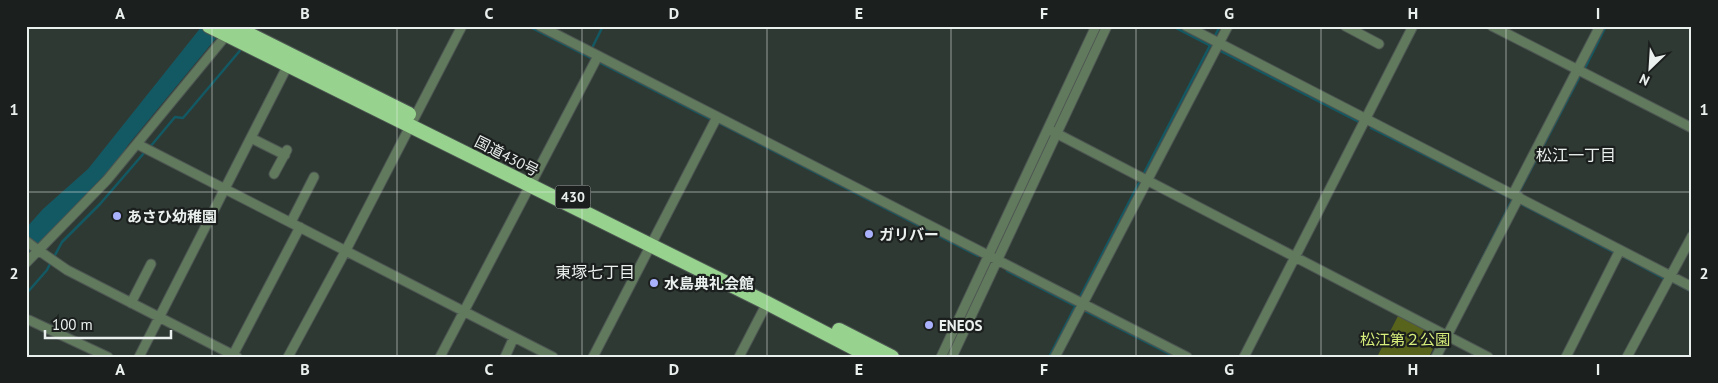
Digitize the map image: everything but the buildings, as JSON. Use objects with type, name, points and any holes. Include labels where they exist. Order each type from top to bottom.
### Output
[{"type":"highway","name":"国道430号","points":[[226,29],[653,242],[892,357]]},
{"type":"highway","name":"国道430号","points":[[248,40],[288,65],[413,122]]},
{"type":"highway","name":"国道430号","points":[[653,242],[870,357]]},
{"type":"street","points":[[288,357],[346,250],[462,26]]},
{"type":"street","points":[[540,26],[597,59],[715,120],[993,258],[1079,305],[1187,357]]},
{"type":"street","points":[[952,357],[993,258],[1052,131],[1096,26]]},
{"type":"street","points":[[1052,131],[1107,26]]},
{"type":"street","points":[[1186,26],[1216,44],[1692,287]]},
{"type":"street","points":[[1056,357],[1079,305],[1143,179],[1216,44],[1228,26]]},
{"type":"street","points":[[1345,26],[1379,44]]},
{"type":"street","points":[[1244,357],[1296,258],[1412,26]]},
{"type":"street","points":[[1492,26],[1692,128]]},
{"type":"street","points":[[1436,357],[1600,26]]},
{"type":"street","points":[[26,263],[36,249],[107,180],[226,29]]},
{"type":"street","points":[[440,357],[597,59]]},
{"type":"street","points":[[139,357],[288,65]]},
{"type":"street","points":[[593,357],[715,120]]},
{"type":"street","points":[[1052,131],[1488,357]]},
{"type":"street","points":[[251,138],[286,152],[274,174]]},
{"type":"street","points":[[137,144],[553,357]]},
{"type":"street","points":[[291,222],[314,176]]},
{"type":"street","points":[[26,241],[52,260],[100,288],[235,356],[300,227]]},
{"type":"street","points":[[1627,357],[1692,236]]},
{"type":"street","points":[[1566,357],[1620,250]]},
{"type":"street","points":[[941,357],[993,258]]},
{"type":"street","points":[[132,303],[151,264]]},
{"type":"street","points":[[739,357],[767,303]]},
{"type":"street","points":[[30,320],[108,357]]},
{"type":"street","points":[[505,357],[514,337]]},
{"type":"green space","name":"松江第２公園","points":[[1398,316],[1439,336],[1429,357],[1377,357]]},
{"type":"water","points":[[202,26],[226,26],[128,145],[118,161],[28,254],[26,253],[26,228],[43,209],[88,169]]},
{"type":"waterway","points":[[528,26],[712,120]]},
{"type":"waterway","points":[[593,46],[603,26]]},
{"type":"waterway","points":[[1172,26],[1359,122]]},
{"type":"waterway","points":[[1049,357],[1220,26]]},
{"type":"waterway","points":[[1585,68],[1606,26]]},
{"type":"waterway","points":[[150,147],[175,117],[183,118],[243,47]]},
{"type":"waterway","points":[[1519,192],[1579,78]]},
{"type":"waterway","points":[[717,122],[978,256]]},
{"type":"waterway","points":[[1371,128],[1514,200]]},
{"type":"waterway","points":[[54,257],[62,242],[100,204],[144,153]]},
{"type":"waterway","points":[[1453,316],[1513,198]]},
{"type":"waterway","points":[[1519,203],[1613,252]]},
{"type":"waterway","points":[[1622,256],[1663,278]]},
{"type":"waterway","points":[[26,294],[47,270],[51,262]]},
{"type":"waterway","points":[[1007,271],[1075,306]]},
{"type":"waterway","points":[[1673,282],[1692,292]]},
{"type":"waterway","points":[[1083,310],[1175,357]]},
{"type":"place","name":"あさひ幼稚園","points":[[117,216]]},
{"type":"place","name":"ガリバー","points":[[869,234]]},
{"type":"place","name":"水島典礼会館","points":[[654,283]]},
{"type":"place","name":"ENEOS","points":[[929,325]]},
{"type":"district","name":"松江一丁目","points":[[1576,155]]},
{"type":"district","name":"東塚七丁目","points":[[595,272]]}]
